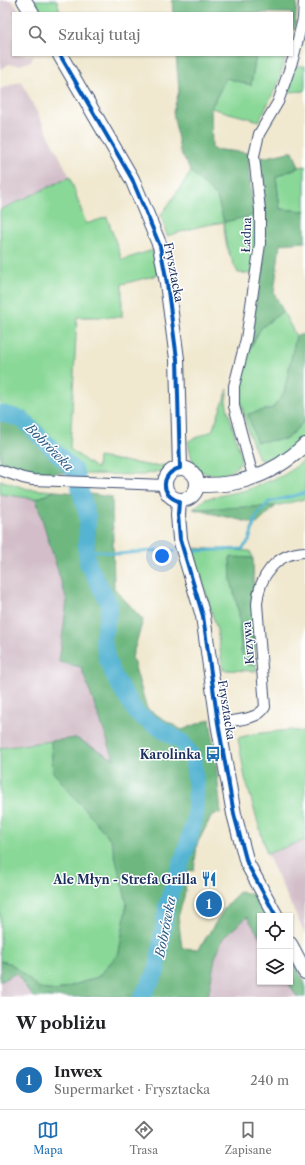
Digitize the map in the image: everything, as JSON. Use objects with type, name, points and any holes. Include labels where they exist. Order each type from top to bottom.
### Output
[{"type":"street","points":[[24,0],[31,12]]},
{"type":"street","name":"Ładna","points":[[253,476],[234,406],[234,386],[246,339],[260,244],[260,210],[254,156],[259,134],[278,102],[293,59],[303,20],[304,0]]},
{"type":"street","name":"Frysztacka","points":[[61,56],[132,180],[160,246],[167,283],[177,359],[180,468]]},
{"type":"street","points":[[198,485],[232,482],[253,476],[280,464],[296,454],[305,445]]},
{"type":"street","points":[[180,468],[190,471],[197,480],[198,485],[197,490],[190,498],[180,501],[175,500],[168,494],[165,480],[171,472],[180,468]]},
{"type":"street","points":[[0,470],[33,480],[165,485]]},
{"type":"street","name":"Frysztacka","points":[[180,501],[178,515],[180,539],[202,616],[218,723],[234,814],[248,863],[274,913]]},
{"type":"street","name":"Krzywa","points":[[218,723],[260,714],[265,707],[258,604],[260,587],[269,570],[279,561],[290,555],[305,552]]},
{"type":"street","points":[[293,949],[305,972]]},
{"type":"shaded area","points":[[0,0],[11,0],[20,12],[12,12],[12,56],[34,56],[31,61],[20,65],[9,64],[0,69]]},
{"type":"shaded area","points":[[21,81],[70,177],[0,210],[0,89]]},
{"type":"shaded area","points":[[0,494],[36,499],[67,601],[59,662],[81,667],[114,760],[76,738],[0,748]]},
{"type":"shaded area","points":[[305,840],[305,934],[267,854]]},
{"type":"shaded area","points":[[248,916],[257,932],[257,985],[290,985],[297,997],[208,997],[215,958],[223,938]]},
{"type":"shaded area","points":[[16,973],[33,997],[0,997],[0,982]]},
{"type":"green space","points":[[29,0],[57,0],[60,12],[37,12]]},
{"type":"green space","points":[[172,0],[297,0],[295,30],[293,30],[293,12],[173,12]]},
{"type":"green space","points":[[176,56],[256,56],[251,85],[226,78],[211,108],[212,149],[249,153],[249,172],[254,215],[224,222],[217,197],[191,172],[180,151],[173,112],[179,91]]},
{"type":"green space","points":[[256,56],[286,56],[278,84],[259,121],[211,108],[226,78],[251,85]]},
{"type":"green space","points":[[295,66],[305,66],[305,91],[289,92]]},
{"type":"green space","points":[[293,151],[299,167],[276,177],[280,209],[305,211],[305,242],[280,244],[274,293],[283,311],[261,328],[249,350],[264,246],[258,159]]},
{"type":"green space","points":[[305,166],[305,211],[280,209],[276,176]]},
{"type":"green space","points":[[191,172],[217,197],[224,222],[201,226],[167,236],[161,215]]},
{"type":"green space","points":[[70,177],[86,224],[107,217],[122,260],[153,250],[158,275],[122,284],[122,317],[77,317],[70,449],[97,469],[98,457],[153,466],[167,465],[160,471],[142,475],[85,474],[26,415],[0,407],[0,210]]},
{"type":"green space","points":[[254,215],[257,246],[253,274],[238,273],[228,249],[225,237],[224,222]]},
{"type":"green space","points":[[283,311],[296,336],[284,393],[273,408],[248,414],[287,439],[305,420],[305,438],[287,456],[274,457],[265,461],[259,459],[249,434],[239,396],[239,380],[249,350],[261,328]]},
{"type":"green space","points":[[305,334],[305,420],[287,439],[256,442],[248,414],[273,408],[284,393],[296,336]]},
{"type":"green space","points":[[228,389],[226,401],[241,456],[239,463],[229,472],[215,475],[208,474],[201,472],[193,462],[188,441],[212,431]]},
{"type":"green space","points":[[0,421],[12,422],[34,438],[69,473],[31,473],[0,463]]},
{"type":"green space","points":[[305,460],[305,499],[276,506],[193,509],[205,499],[246,490],[284,475]]},
{"type":"green space","points":[[0,480],[28,489],[55,491],[36,499],[0,494]]},
{"type":"green space","points":[[55,491],[77,493],[82,521],[83,564],[103,604],[100,627],[100,655],[115,689],[136,723],[172,742],[189,760],[191,794],[189,821],[167,884],[151,970],[136,997],[33,997],[16,973],[0,982],[0,961],[10,963],[40,989],[56,991],[98,977],[119,953],[127,903],[111,840],[53,772],[51,741],[76,738],[114,759],[81,667],[59,662],[67,601],[36,499]]},
{"type":"green space","points":[[90,494],[112,497],[114,588],[143,620],[132,657],[147,709],[182,730],[210,719],[221,813],[212,815],[197,844],[194,871],[188,870],[184,897],[178,917],[182,948],[199,949],[228,903],[239,892],[257,895],[266,913],[257,913],[257,932],[247,917],[223,938],[215,958],[208,997],[148,997],[161,973],[168,948],[173,905],[202,820],[201,792],[194,757],[183,738],[138,707],[117,674],[107,636],[117,608],[108,598],[94,565],[95,523]]},
{"type":"green space","points":[[276,506],[257,524],[193,509]]},
{"type":"green space","points":[[192,548],[250,551],[253,558],[230,558],[231,580],[239,613],[241,652],[250,665],[256,664],[256,671],[223,670],[217,630]]},
{"type":"green space","points":[[230,557],[253,558],[256,664],[250,666],[241,652],[239,613],[231,580]]},
{"type":"green space","points":[[290,730],[305,732],[305,840],[267,854],[245,778],[238,738],[252,734]]},
{"type":"green space","points":[[51,741],[53,772],[111,840],[127,903],[119,953],[98,977],[56,991],[40,989],[10,963],[0,961],[0,748]]},
{"type":"green space","points":[[293,961],[305,983],[305,997],[297,997],[290,985],[293,985]]},
{"type":"waterway","name":"Bobrówka","points":[[0,413],[22,419],[75,471],[88,518],[86,549],[88,564],[110,605],[103,639],[107,659],[115,678],[137,714],[182,742],[193,758],[196,786],[195,819],[167,904],[157,970],[142,997]]},
{"type":"waterway","points":[[193,551],[242,549],[249,541],[256,517],[269,502],[305,493]]},
{"type":"waterway","points":[[86,549],[119,554],[151,551],[174,551]]},
{"type":"cycle path","points":[[61,56],[132,179],[160,246],[167,283],[177,359],[180,468],[173,471],[166,479],[166,490],[168,494],[179,501],[178,515],[180,539],[203,616],[218,723],[234,814],[247,863],[274,913]]},
{"type":"place","name":"Karolinka","points":[[213,754]]},
{"type":"place","name":"Ale Młyn - Strefa Grilla","points":[[209,879]]},
{"type":"place","name":"Inwex","points":[[209,904]]}]
